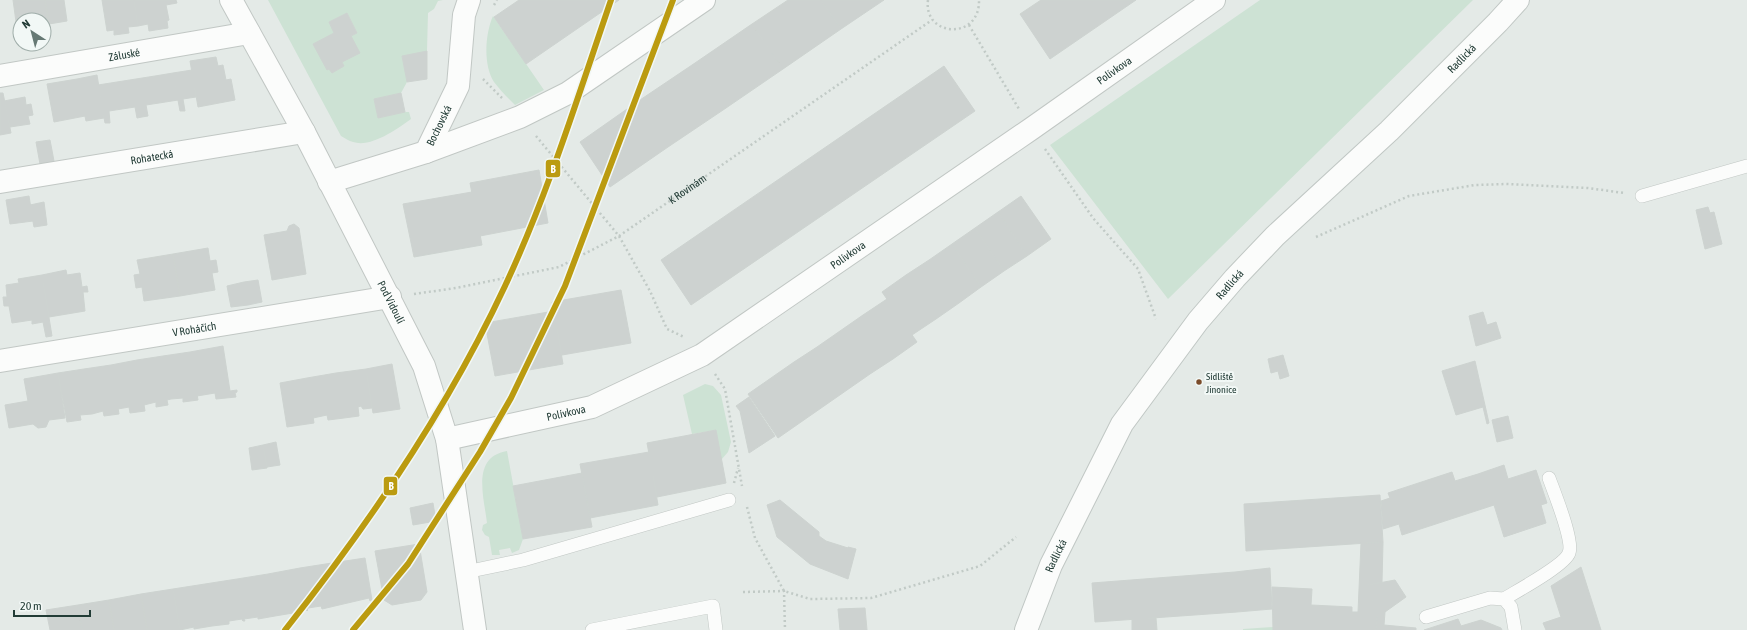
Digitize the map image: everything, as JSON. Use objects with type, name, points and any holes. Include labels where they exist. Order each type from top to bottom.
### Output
[{"type":"street","name":"Pod Vidoulí","points":[[232,0],[249,34],[304,132],[424,366],[447,438],[475,630]]},
{"type":"street","name":"Bochovská","points":[[329,182],[426,152],[458,86],[464,16],[469,0]]},
{"type":"street","points":[[426,152],[520,117],[568,93],[704,0]]},
{"type":"street","name":"Polívkova","points":[[447,438],[592,407],[702,355],[1031,129],[1214,0]]},
{"type":"street","name":"Radlická","points":[[1026,630],[1051,565],[1122,424],[1198,321],[1235,278],[1275,236],[1389,131],[1518,0]]},
{"type":"street","name":"Záluské","points":[[0,76],[249,34]]},
{"type":"street","name":"Rohatecká","points":[[0,182],[304,132]]},
{"type":"street","name":"V Roháčích","points":[[0,361],[390,298]]},
{"type":"lane","points":[[1642,196],[1747,166]]},
{"type":"lane","points":[[1426,617],[1490,598],[1504,599],[1562,562],[1570,552],[1569,539],[1549,478]]},
{"type":"lane","points":[[466,572],[523,560],[729,500]]},
{"type":"lane","points":[[1504,599],[1511,607],[1515,630]]},
{"type":"lane","points":[[592,630],[713,606],[716,630]]},
{"type":"path","points":[[493,6],[497,0]]},
{"type":"path","points":[[928,0],[927,7],[932,20],[943,28],[956,30],[969,25],[977,14],[979,0]]},
{"type":"path","name":"K Rovinám","points":[[414,294],[456,288],[560,267],[620,236],[932,20]]},
{"type":"path","points":[[969,25],[1031,129],[1093,218],[1138,269],[1156,319]]},
{"type":"path","points":[[482,78],[520,117],[620,236],[650,291],[667,329],[686,339]]},
{"type":"path","points":[[1316,237],[1409,196],[1475,185],[1506,184],[1588,188],[1642,196]]},
{"type":"path","points":[[713,372],[725,389],[733,427],[738,468],[743,489]]},
{"type":"path","points":[[746,503],[755,538],[784,591],[785,630]]},
{"type":"path","points":[[743,592],[784,591],[810,599],[871,598],[980,566],[1016,536]]},
{"type":"green space","points":[[268,0],[443,0],[438,1],[434,9],[428,13],[427,51],[402,56],[407,82],[401,93],[374,99],[378,118],[409,112],[411,119],[399,128],[376,140],[368,142],[353,142],[341,136]],"holes":[[[347,13],[357,33],[351,36],[342,62],[344,66],[332,73],[313,44],[334,33],[329,22]]]},
{"type":"green space","points":[[1260,0],[1473,0],[1168,299],[1050,145]]},
{"type":"green space","points":[[493,16],[544,90],[515,105],[494,82],[488,67],[486,49],[488,32]]},
{"type":"green space","points":[[705,384],[713,386],[721,395],[731,442],[728,452],[721,460],[716,430],[692,434],[683,395]]},
{"type":"green space","points":[[507,451],[523,539],[519,550],[512,553],[510,548],[499,550],[500,555],[492,555],[489,537],[485,535],[482,530],[483,525],[487,523],[482,480],[488,461],[496,455]]},
{"type":"green space","points":[[1273,627],[1273,630],[1243,630],[1243,629]]},
{"type":"building","points":[[13,0],[45,0],[47,12],[15,12]]},
{"type":"building","points":[[45,0],[64,0],[67,21],[52,24],[52,12],[47,12]]},
{"type":"building","points":[[102,0],[134,0],[138,26],[128,27],[129,33],[114,35],[114,30],[107,31]]},
{"type":"building","points":[[134,0],[176,0],[177,3],[166,5],[169,20],[167,21],[168,28],[149,31],[148,24],[138,26]]},
{"type":"building","points":[[519,0],[619,0],[526,64],[494,17]]},
{"type":"building","points":[[788,0],[821,0],[841,29],[783,69],[752,24]]},
{"type":"building","points":[[821,0],[884,0],[841,29]]},
{"type":"building","points":[[1041,0],[1136,0],[1050,59],[1020,14]]},
{"type":"building","points":[[347,13],[357,33],[351,36],[360,53],[342,62],[344,66],[332,73],[329,69],[327,70],[313,44],[334,33],[329,22]]},
{"type":"building","points":[[752,24],[783,69],[726,108],[695,63]]},
{"type":"building","points":[[427,51],[427,79],[407,82],[402,56]]},
{"type":"building","points":[[216,57],[218,66],[223,65],[226,80],[231,79],[235,100],[198,107],[190,61]]},
{"type":"building","points":[[695,63],[726,108],[668,147],[637,102]]},
{"type":"building","points":[[944,66],[975,111],[691,305],[661,260]]},
{"type":"building","points":[[192,70],[196,97],[183,99],[185,111],[180,111],[173,73]]},
{"type":"building","points":[[173,73],[178,100],[159,103],[155,76]]},
{"type":"building","points":[[97,75],[104,118],[86,121],[77,79]]},
{"type":"building","points":[[155,76],[159,103],[146,105],[148,116],[142,117],[136,79]]},
{"type":"building","points":[[77,79],[85,116],[54,122],[47,84]]},
{"type":"building","points":[[136,79],[142,117],[137,118],[135,107],[122,109],[117,82]]},
{"type":"building","points":[[117,82],[122,109],[109,111],[110,123],[105,123],[98,85]]},
{"type":"building","points":[[0,93],[3,93],[11,133],[0,135]]},
{"type":"building","points":[[401,93],[405,112],[378,118],[374,99]]},
{"type":"building","points":[[25,97],[26,105],[31,104],[33,115],[28,116],[30,124],[10,127],[4,101]]},
{"type":"building","points":[[637,102],[668,147],[610,187],[580,142]]},
{"type":"building","points":[[50,140],[54,161],[40,164],[36,142]]},
{"type":"building","points":[[539,170],[548,223],[480,236],[470,183]]},
{"type":"building","points":[[472,192],[482,245],[414,257],[403,204]]},
{"type":"building","points":[[29,196],[33,221],[10,224],[6,200]]},
{"type":"building","points":[[1021,196],[1051,239],[1027,256],[998,212]]},
{"type":"building","points":[[44,202],[47,225],[34,227],[30,205]]},
{"type":"building","points":[[1708,207],[1710,213],[1714,212],[1722,244],[1705,249],[1696,210]]},
{"type":"building","points":[[998,212],[1027,256],[1004,271],[975,228]]},
{"type":"building","points":[[294,224],[299,228],[306,274],[272,280],[264,235],[287,231],[289,226]]},
{"type":"building","points":[[975,228],[1004,271],[981,287],[952,244]]},
{"type":"building","points":[[952,244],[981,287],[959,303],[929,260]]},
{"type":"building","points":[[208,248],[210,261],[216,260],[218,272],[212,273],[215,290],[180,296],[173,254]]},
{"type":"building","points":[[173,254],[180,296],[144,301],[142,287],[136,288],[134,275],[140,274],[137,260]]},
{"type":"building","points":[[929,260],[959,303],[936,319],[906,275]]},
{"type":"building","points":[[66,270],[67,275],[80,273],[82,287],[87,286],[88,292],[83,292],[85,311],[49,317],[42,275]]},
{"type":"building","points":[[42,275],[52,336],[46,337],[43,322],[32,324],[32,320],[12,323],[9,306],[4,306],[3,297],[7,297],[6,285],[19,283],[18,279]]},
{"type":"building","points":[[906,275],[936,319],[912,335],[882,292]]},
{"type":"building","points":[[258,280],[262,302],[248,305],[244,282]]},
{"type":"building","points":[[244,282],[248,305],[231,307],[227,286]]},
{"type":"building","points":[[621,290],[631,343],[562,355],[552,302]]},
{"type":"building","points":[[887,299],[917,342],[893,359],[863,315]]},
{"type":"building","points":[[554,311],[563,364],[495,376],[485,323]]},
{"type":"building","points":[[1483,312],[1487,325],[1496,322],[1501,338],[1476,346],[1469,316]]},
{"type":"building","points":[[863,315],[893,359],[870,374],[840,331]]},
{"type":"building","points":[[840,331],[870,374],[847,390],[817,347]]},
{"type":"building","points":[[223,346],[230,391],[237,390],[235,393],[236,397],[216,399],[215,393],[197,396],[190,352]]},
{"type":"building","points":[[817,347],[847,390],[824,406],[794,362]]},
{"type":"building","points":[[190,352],[198,400],[183,402],[183,398],[171,399],[163,356]]},
{"type":"building","points":[[1283,355],[1289,376],[1280,379],[1278,371],[1271,373],[1268,359]]},
{"type":"building","points":[[163,356],[171,399],[167,400],[168,405],[156,407],[156,402],[144,405],[137,360]]},
{"type":"building","points":[[137,360],[145,411],[130,413],[129,407],[118,409],[111,365]]},
{"type":"building","points":[[1475,361],[1489,423],[1487,424],[1483,407],[1456,415],[1442,371]]},
{"type":"building","points":[[794,362],[824,406],[801,422],[771,378]]},
{"type":"building","points":[[392,364],[400,409],[373,413],[366,369]]},
{"type":"building","points":[[111,365],[119,414],[104,416],[103,411],[92,414],[84,369]]},
{"type":"building","points":[[84,369],[92,414],[80,415],[81,420],[67,422],[58,373]]},
{"type":"building","points":[[366,369],[372,408],[363,409],[361,406],[358,407],[359,416],[344,418],[336,373]]},
{"type":"building","points":[[58,373],[65,418],[49,420],[46,427],[38,428],[33,424],[9,428],[5,405],[28,401],[24,379]]},
{"type":"building","points":[[336,373],[344,418],[328,420],[327,415],[313,418],[307,378]]},
{"type":"building","points":[[307,378],[314,423],[287,427],[280,383]]},
{"type":"building","points":[[771,378],[801,422],[778,438],[748,394]]},
{"type":"building","points":[[749,397],[775,436],[749,453],[740,411],[736,406]]},
{"type":"building","points":[[1508,416],[1513,438],[1497,442],[1492,420]]},
{"type":"building","points":[[716,430],[726,483],[657,497],[647,443]]},
{"type":"building","points":[[276,442],[280,465],[267,467],[263,445]]},
{"type":"building","points":[[263,445],[267,468],[252,470],[249,448]]},
{"type":"building","points":[[649,452],[658,505],[590,518],[580,464]]},
{"type":"building","points":[[1504,465],[1508,479],[1536,470],[1547,503],[1541,505],[1546,523],[1504,537],[1494,505],[1488,507],[1478,474]]},
{"type":"building","points":[[1452,472],[1455,481],[1478,474],[1488,507],[1402,535],[1399,524],[1383,529],[1381,501],[1390,498],[1388,493]]},
{"type":"building","points":[[582,473],[592,527],[523,539],[513,486]]},
{"type":"building","points":[[1380,495],[1383,542],[1246,551],[1244,504]]},
{"type":"building","points":[[780,500],[819,532],[819,536],[826,541],[856,549],[848,579],[810,564],[777,537],[767,505]]},
{"type":"building","points":[[433,503],[436,521],[413,525],[410,508]]},
{"type":"building","points":[[1383,542],[1382,582],[1368,585],[1377,616],[1376,630],[1273,630],[1272,587],[1312,589],[1311,605],[1352,607],[1352,612],[1358,612],[1361,543]]},
{"type":"building","points":[[419,544],[427,592],[421,600],[392,605],[384,600],[375,551]]},
{"type":"building","points":[[365,558],[372,600],[370,601],[369,598],[339,605],[332,563]]},
{"type":"building","points":[[332,563],[339,605],[322,609],[321,606],[308,608],[307,611],[300,568]]},
{"type":"building","points":[[1581,567],[1601,630],[1546,630],[1543,623],[1561,617],[1551,586]]},
{"type":"building","points":[[300,568],[307,611],[306,609],[293,611],[293,613],[275,616],[268,574]]},
{"type":"building","points":[[1270,568],[1272,609],[1237,612],[1235,572]]},
{"type":"building","points":[[1235,572],[1237,612],[1095,622],[1092,583]]},
{"type":"building","points":[[268,574],[275,616],[258,619],[258,617],[244,619],[245,621],[243,621],[237,579]]},
{"type":"building","points":[[237,579],[243,621],[242,619],[229,621],[229,624],[212,626],[205,584]]},
{"type":"building","points":[[1395,580],[1406,597],[1385,612],[1384,625],[1416,628],[1416,630],[1376,630],[1377,616],[1368,585]]},
{"type":"building","points":[[205,584],[212,626],[194,629],[194,627],[180,630],[173,589]]},
{"type":"building","points":[[173,589],[180,630],[147,630],[141,594]]},
{"type":"building","points":[[141,594],[147,630],[114,630],[109,600]]},
{"type":"building","points":[[109,600],[114,630],[82,630],[78,605]]},
{"type":"building","points":[[78,605],[82,630],[50,630],[46,610]]},
{"type":"building","points":[[865,608],[867,630],[840,630],[838,609]]},
{"type":"building","points":[[1156,618],[1157,630],[1132,630],[1132,619]]},
{"type":"building","points":[[1458,619],[1461,626],[1481,620],[1501,628],[1502,630],[1424,630]]},
{"type":"transit line","name":"B","points":[[285,630],[377,507],[432,421],[482,332],[521,251],[549,180],[611,0]]},
{"type":"transit line","name":"B","points":[[353,630],[408,564],[480,452],[511,398],[565,286],[673,0]]},
{"type":"place","name":"Sídliště Jinonice","points":[[1199,382]]}]
